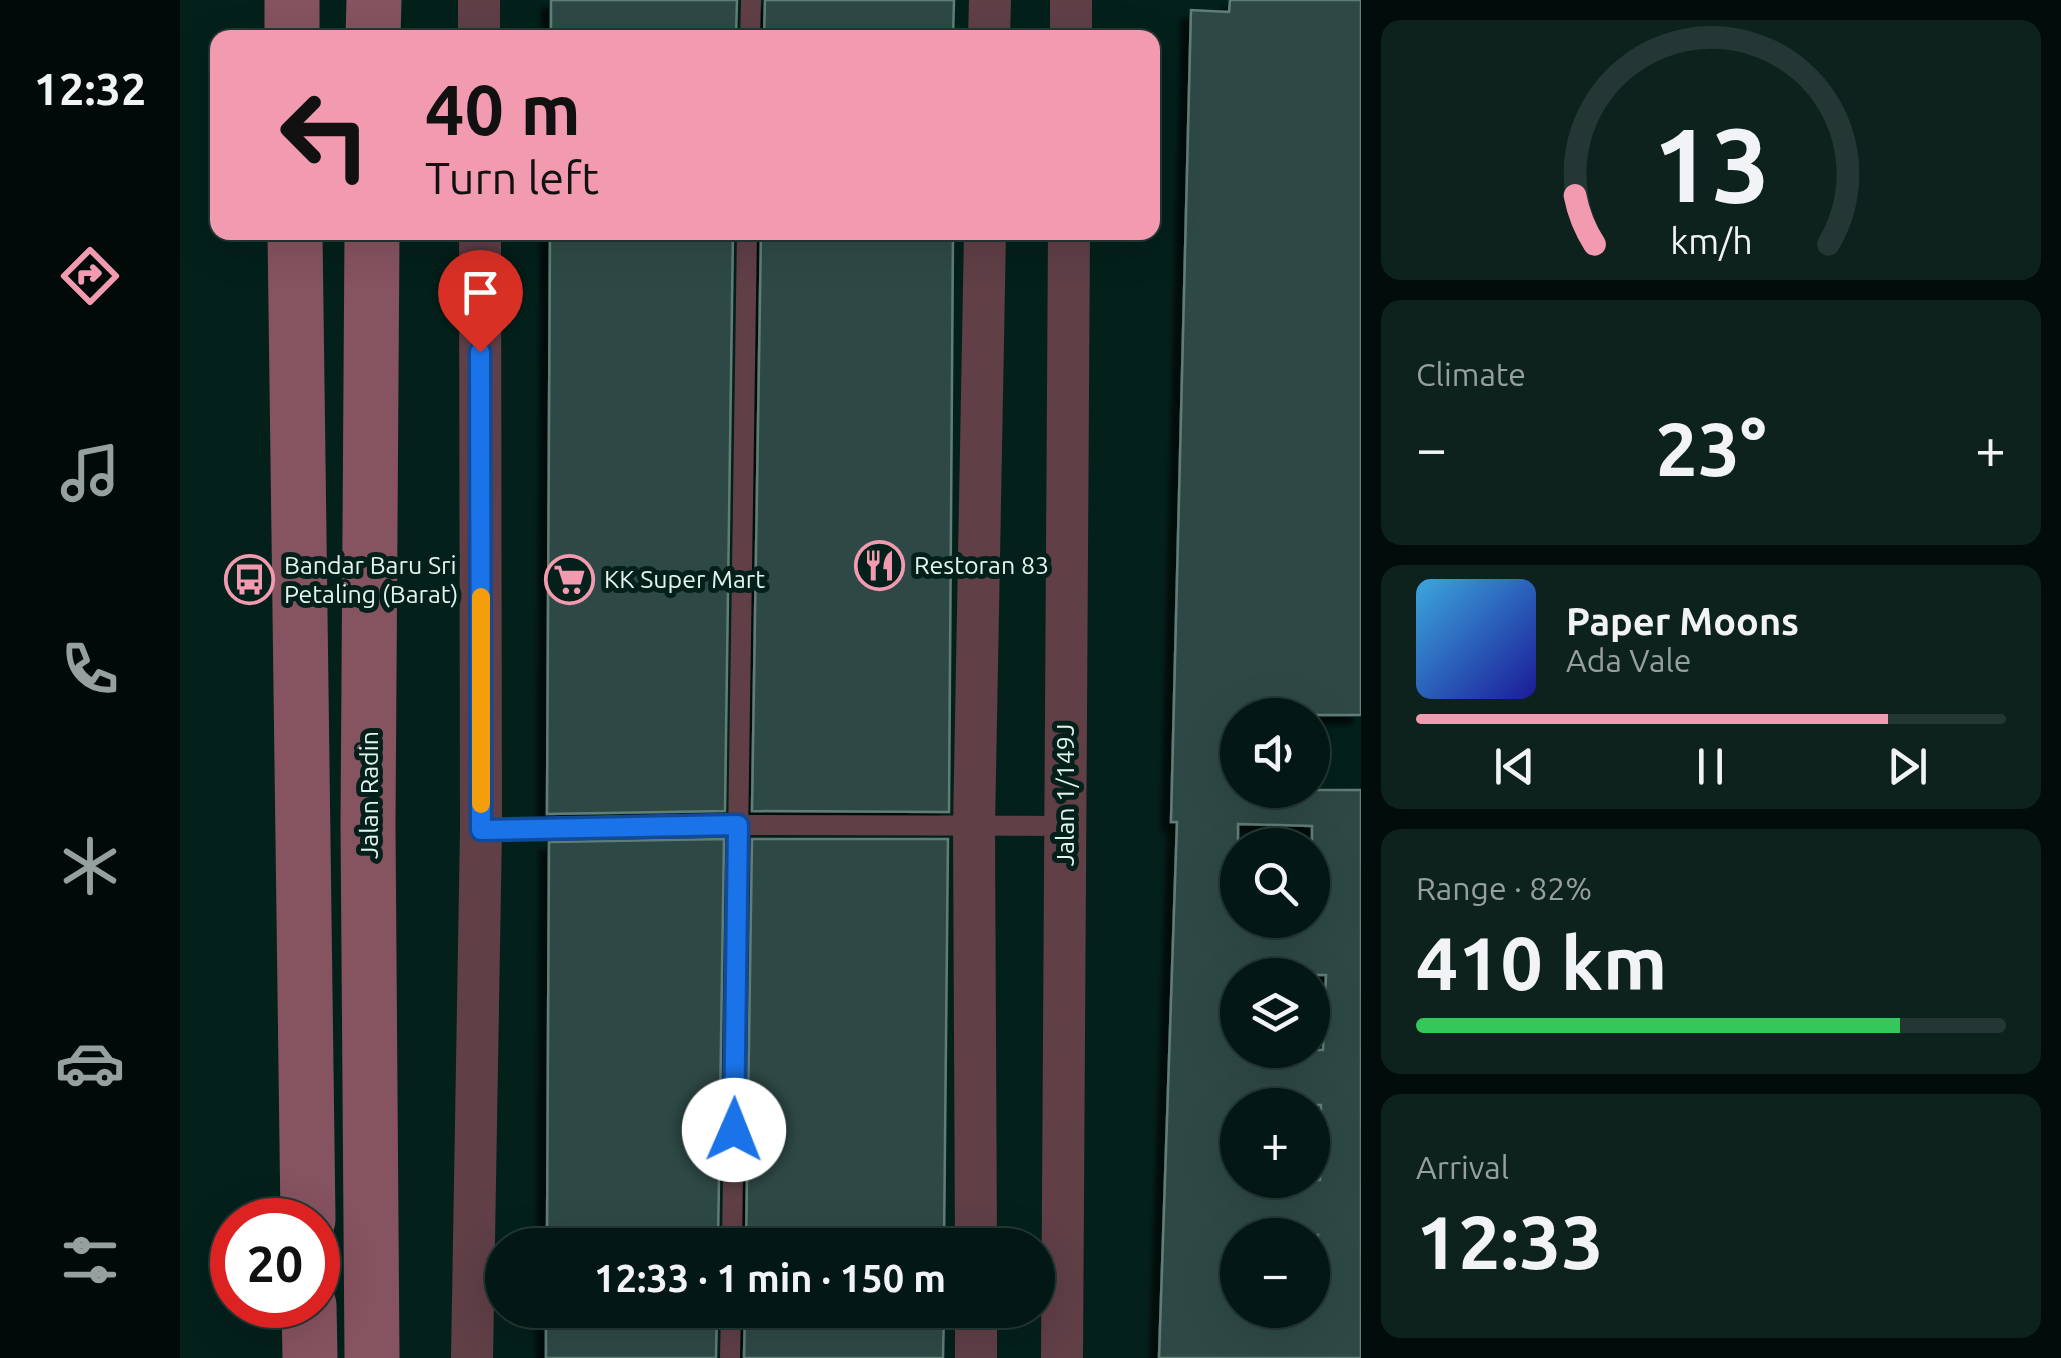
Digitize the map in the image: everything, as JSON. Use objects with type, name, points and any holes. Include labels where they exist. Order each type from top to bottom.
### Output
[{"type":"street","points":[[292,0],[292,30]]},
{"type":"street","points":[[374,0],[374,30]]},
{"type":"street","points":[[479,0],[479,30]]},
{"type":"street","points":[[989,30],[990,0]]},
{"type":"street","points":[[1071,0],[1071,30]]},
{"type":"street","points":[[295,240],[308,1198]]},
{"type":"street","name":"Jalan Radin","points":[[372,240],[368,824],[372,1358]]},
{"type":"street","points":[[472,1358],[481,830],[480,240]]},
{"type":"street","points":[[976,1228],[974,828],[985,240]]},
{"type":"street","name":"Jalan 1/149J","points":[[1062,1358],[1069,240]]},
{"type":"street","points":[[309,1328],[310,1358]]},
{"type":"street","points":[[976,1328],[976,1358]]},
{"type":"lane","points":[[750,30],[751,0]]},
{"type":"lane","points":[[732,1228],[747,240]]},
{"type":"lane","points":[[481,830],[738,825],[1064,826]]},
{"type":"lane","points":[[730,1358],[731,1328]]},
{"type":"building","points":[[551,0],[737,0],[736,30],[551,30]]},
{"type":"building","points":[[765,0],[954,0],[953,30],[764,30]]},
{"type":"building","points":[[1230,0],[1361,0],[1361,715],[1330,715],[1330,698],[1220,698],[1220,808],[1330,808],[1330,790],[1361,790],[1361,1358],[1159,1358],[1177,822],[1171,822],[1191,10],[1229,12]]},
{"type":"building","points":[[550,240],[733,240],[725,811],[547,814]]},
{"type":"building","points":[[761,240],[953,240],[949,812],[752,811]]},
{"type":"building","points":[[724,839],[718,1228],[547,1228],[549,842]]},
{"type":"building","points":[[752,839],[948,839],[944,1228],[746,1228]]},
{"type":"building","points":[[546,1328],[717,1328],[716,1358],[546,1358]]},
{"type":"building","points":[[745,1328],[944,1328],[943,1358],[744,1358]]},
{"type":"slow traffic","points":[[481,597],[481,804]]},
{"type":"place","name":"Restoran 83","points":[[879,565]]},
{"type":"place","name":"Bandar Baru Sri Petaling (Barat)","points":[[249,579]]},
{"type":"place","name":"KK Super Mart","points":[[569,579]]},
{"type":"route","points":[[480,352],[481,830],[738,825],[734,1130]]}]
